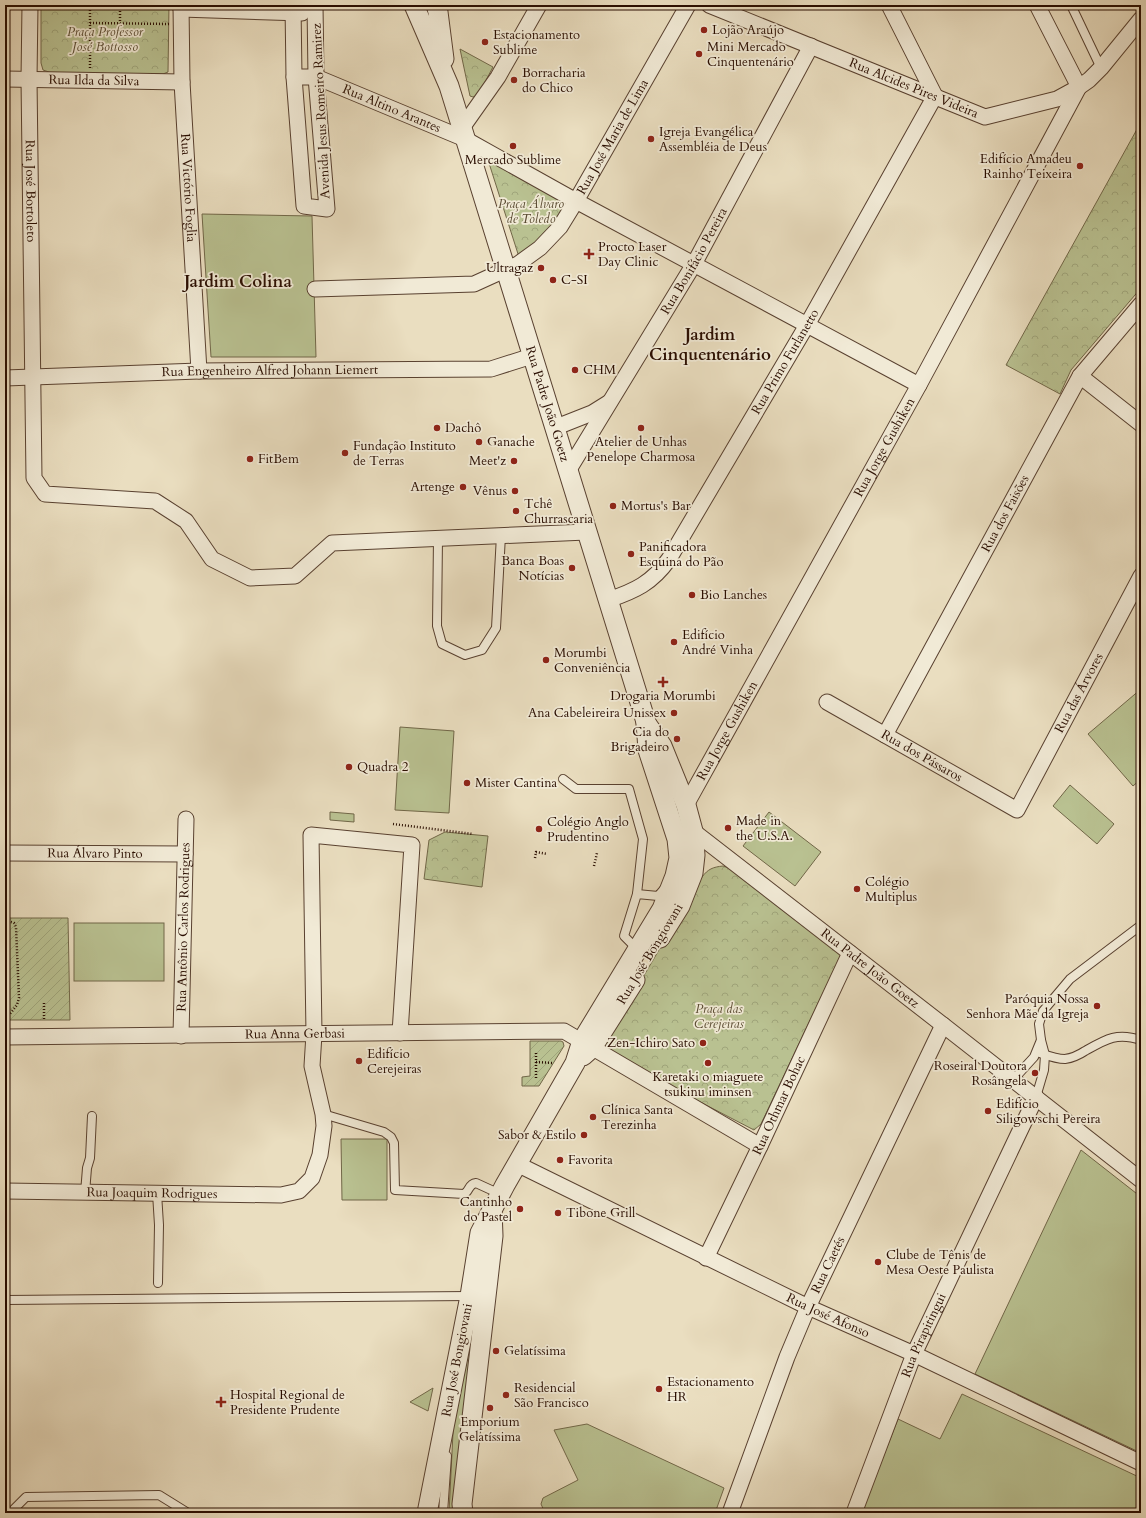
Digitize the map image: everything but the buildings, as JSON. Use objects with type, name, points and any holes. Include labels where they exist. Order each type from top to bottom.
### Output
[{"type":"street","name":"Rua José Bortoleto","points":[[30,5],[34,478],[45,494],[155,501],[186,521],[212,559],[250,578],[295,576],[332,543],[438,538]]},
{"type":"street","points":[[463,133],[498,77],[539,5]]},
{"type":"street","name":"Rua José Maria de Lima","points":[[315,289],[474,284],[518,264],[540,248],[560,227],[576,201],[688,5]]},
{"type":"street","name":"Rua Alcides Pires Videira","points":[[709,5],[985,117],[1057,98],[1079,87],[1089,80],[1101,68],[1141,19]]},
{"type":"street","points":[[889,5],[935,96]]},
{"type":"street","points":[[1037,5],[1079,87]]},
{"type":"street","points":[[181,7],[315,9]]},
{"type":"street","name":"Rua Victório Foglia","points":[[181,7],[182,82],[199,371]]},
{"type":"street","points":[[416,10],[428,16],[438,7]]},
{"type":"street","name":"Rua Padre João Goetz","points":[[438,7],[439,24],[449,86]]},
{"type":"street","name":"Avenida Jesus Romeiro Ramirez","points":[[293,9],[294,77],[304,206],[326,209],[316,77],[315,9]]},
{"type":"street","name":"Rua Padre João Goetz","points":[[416,10],[449,86],[646,722],[648,750],[677,840],[679,858],[675,876]]},
{"type":"street","name":"Rua Bonifácio Pereira","points":[[568,471],[694,264],[811,46]]},
{"type":"street","name":"Rua Altino Arantes","points":[[294,77],[316,77],[463,133],[576,201],[919,385]]},
{"type":"street","name":"Rua Ilda da Silva","points":[[5,79],[182,82]]},
{"type":"street","name":"Rua Jorge Gushiken","points":[[686,805],[919,385],[1079,87]]},
{"type":"street","name":"Rua Primo Furlanetto","points":[[608,600],[630,593],[643,585],[660,571],[669,559],[807,325],[935,96]]},
{"type":"street","name":"Rua dos Faisões","points":[[885,735],[1080,376],[1141,304]]},
{"type":"street","name":"Rua Engenheiro Alfred Johann Liemert","points":[[5,378],[199,371],[491,369],[532,356]]},
{"type":"street","points":[[1080,376],[1141,424]]},
{"type":"street","points":[[554,428],[592,413],[611,401]]},
{"type":"street","points":[[438,538],[586,532]]},
{"type":"street","name":"Rua das Árvores","points":[[1017,810],[1141,576]]},
{"type":"street","name":"Rua dos Pássaros","points":[[827,702],[1017,810]]},
{"type":"street","name":"Rua Padre João Goetz","points":[[646,722],[662,746],[686,805],[693,831],[943,1024],[1141,1180]]},
{"type":"street","name":"Rua Antônio Carlos Rodrigues","points":[[181,1036],[186,819]]},
{"type":"street","name":"Rua José Bongiovani","points":[[427,1513],[470,1296],[480,1233],[496,1201],[575,1062],[680,906],[693,873],[695,855],[693,831]]},
{"type":"street","points":[[323,1114],[312,1066],[314,1034],[311,835],[412,845],[400,1033]]},
{"type":"street","name":"Rua Álvaro Pinto","points":[[5,853],[185,854]]},
{"type":"street","name":"Rua José Bongiovani","points":[[587,1045],[638,950],[662,909],[675,876]]},
{"type":"street","name":"Rua Othmar Bohac","points":[[706,1258],[850,953]]},
{"type":"street","name":"Rua Caetés","points":[[730,1513],[787,1357],[808,1307],[943,1024]]},
{"type":"street","name":"Rua Anna Gerbasi","points":[[5,1037],[564,1031],[760,1146]]},
{"type":"street","name":"Rua Pirapitingui","points":[[854,1513],[914,1354],[1036,1097]]},
{"type":"street","name":"Rua Joaquim Rodrigues","points":[[5,1192],[281,1195],[299,1191],[312,1178],[320,1155],[324,1126],[323,1114]]},
{"type":"street","name":"Rua José Afonso","points":[[517,1164],[808,1307],[914,1354],[1141,1463]]},
{"type":"street","name":"Rua José Bongiovani","points":[[463,1513],[462,1504],[496,1201]]},
{"type":"lane","points":[[1071,5],[1101,68]]},
{"type":"lane","points":[[438,538],[437,626],[442,644],[464,655],[482,650],[496,628],[501,535]]},
{"type":"lane","points":[[563,779],[576,789],[629,789],[643,839],[637,894],[624,936],[638,950]]},
{"type":"lane","points":[[637,894],[658,896],[675,876]]},
{"type":"lane","points":[[1036,1097],[1044,1070],[1045,1055],[1039,1024],[1043,1011],[1070,979],[1140,926]]},
{"type":"lane","points":[[1037,1052],[1058,1058],[1074,1057],[1103,1040],[1112,1037],[1125,1036],[1141,1040]]},
{"type":"lane","points":[[1013,1080],[1037,1052],[1041,1040]]},
{"type":"lane","points":[[323,1114],[384,1132],[391,1137],[394,1143],[395,1190],[464,1194],[473,1183],[476,1183],[496,1201]]},
{"type":"lane","points":[[86,1192],[86,1174],[90,1158],[92,1116]]},
{"type":"lane","points":[[157,1194],[159,1225],[158,1283]]},
{"type":"lane","points":[[5,1300],[470,1296]]},
{"type":"lane","points":[[442,1513],[448,1439],[448,1412]]},
{"type":"lane","points":[[10,1513],[26,1497],[160,1495],[188,1513]]},
{"type":"path","points":[[90,5],[90,80]]},
{"type":"path","points":[[120,5],[120,24]]},
{"type":"path","points":[[90,24],[181,24]]},
{"type":"path","points":[[393,824],[473,834]]},
{"type":"path","points":[[535,858],[536,852],[547,854]]},
{"type":"path","points":[[594,866],[597,853]]},
{"type":"path","points":[[8,921],[14,923],[16,927],[18,998],[17,1005],[9,1015]]},
{"type":"path","points":[[44,1003],[44,1020]]},
{"type":"path","points":[[536,1051],[536,1078]]},
{"type":"path","points":[[536,1062],[553,1063]]},
{"type":"green space","name":"Praça Professor José Bottosso","points":[[41,5],[169,5],[168,72],[163,74],[52,73],[43,70],[41,63]]},
{"type":"green space","points":[[460,49],[493,67],[478,95],[473,97],[470,96]]},
{"type":"green space","points":[[1141,122],[1141,288],[1071,370],[1060,394],[1006,365]]},
{"type":"green space","name":"Praça Álvaro de Toledo","points":[[488,160],[568,201],[554,223],[536,243],[519,257]]},
{"type":"green space","points":[[202,214],[312,216],[316,357],[211,357]]},
{"type":"green space","points":[[1141,689],[1141,779],[1133,786],[1088,734]]},
{"type":"green space","points":[[400,727],[454,731],[449,813],[395,810]]},
{"type":"green space","points":[[1070,785],[1114,824],[1097,844],[1053,806]]},
{"type":"green space","points":[[330,812],[354,814],[354,822],[330,820]]},
{"type":"green space","points":[[769,812],[821,852],[795,886],[743,846]]},
{"type":"green space","points":[[445,832],[488,836],[482,887],[424,879],[429,840]]},
{"type":"green space","name":"Praça das Cerejeiras","points":[[723,866],[730,868],[841,955],[761,1124],[754,1130],[600,1050],[702,877],[711,869]]},
{"type":"green space","points":[[8,918],[68,918],[70,1020],[9,1020]]},
{"type":"green space","points":[[74,923],[164,923],[164,981],[74,981]]},
{"type":"green space","points":[[530,1041],[561,1041],[563,1042],[564,1046],[539,1086],[522,1086],[522,1077],[530,1076]]},
{"type":"green space","points":[[341,1139],[387,1139],[387,1200],[342,1200]]},
{"type":"green space","points":[[1081,1150],[1141,1197],[1141,1453],[975,1374]]},
{"type":"green space","points":[[475,1302],[457,1513],[449,1513],[454,1412]]},
{"type":"green space","points":[[433,1388],[428,1411],[410,1402]]},
{"type":"green space","points":[[962,1394],[1141,1478],[1141,1513],[861,1513],[898,1419],[940,1439]]},
{"type":"green space","points":[[587,1424],[724,1488],[715,1513],[545,1513],[541,1504],[543,1498],[578,1480],[554,1430]]},
{"type":"place","name":"Lojão Araújo","points":[[704,30]]},
{"type":"place","name":"Estacionamento Sublime","points":[[485,42]]},
{"type":"place","name":"Mini Mercado Cinquentenário","points":[[699,54]]},
{"type":"place","name":"Borracharia do Chico","points":[[514,80]]},
{"type":"place","name":"Igreja Evangélica Assembléia de Deus","points":[[651,139]]},
{"type":"place","name":"Mercado Sublime","points":[[513,146]]},
{"type":"place","name":"Edifício Amadeu Rainho Teixeira","points":[[1080,166]]},
{"type":"place","name":"Procto Laser Day Clinic","points":[[589,254]]},
{"type":"place","name":"Ultragaz","points":[[541,268]]},
{"type":"place","name":"C-SI","points":[[553,280]]},
{"type":"place","name":"CHM","points":[[575,370]]},
{"type":"place","name":"Dachô","points":[[437,428]]},
{"type":"place","name":"Atelier de Unhas Penelope Charmosa","points":[[641,428]]},
{"type":"place","name":"Ganache","points":[[479,442]]},
{"type":"place","name":"Fundação Instituto de Terras","points":[[345,453]]},
{"type":"place","name":"FitBem","points":[[250,459]]},
{"type":"place","name":"Meet'z","points":[[514,461]]},
{"type":"place","name":"Artenge","points":[[463,487]]},
{"type":"place","name":"Vênus","points":[[515,491]]},
{"type":"place","name":"Mortus's Bar","points":[[613,506]]},
{"type":"place","name":"Tchê Churrascaria","points":[[516,511]]},
{"type":"place","name":"Panificadora Esquina do Pão","points":[[631,554]]},
{"type":"place","name":"Banca Boas Notícias","points":[[572,568]]},
{"type":"place","name":"Bio Lanches","points":[[692,595]]},
{"type":"place","name":"Edifício André Vinha","points":[[674,642]]},
{"type":"place","name":"Morumbi Conveniência","points":[[546,660]]},
{"type":"place","name":"Drogaria Morumbi","points":[[663,682]]},
{"type":"place","name":"Ana Cabeleireira Unissex","points":[[674,713]]},
{"type":"place","name":"Cia do Brigadeiro","points":[[677,739]]},
{"type":"place","name":"Quadra 2","points":[[349,767]]},
{"type":"place","name":"Mister Cantina","points":[[467,783]]},
{"type":"place","name":"Made in the U.S.A.","points":[[728,828]]},
{"type":"place","name":"Colégio Anglo Prudentino","points":[[539,829]]},
{"type":"place","name":"Colégio Multiplus","points":[[857,889]]},
{"type":"place","name":"Paróquia Nossa Senhora Mãe da Igreja","points":[[1097,1006]]},
{"type":"place","name":"Zen-Ichiro Sato","points":[[703,1043]]},
{"type":"place","name":"Edifício Cerejeiras","points":[[359,1061]]},
{"type":"place","name":"Karetaki o miaguete tsukinu iminsen","points":[[708,1063]]},
{"type":"place","name":"Roseiral Doutora Rosângela","points":[[1035,1073]]},
{"type":"place","name":"Edifício Siligowschi Pereira","points":[[988,1111]]},
{"type":"place","name":"Clínica Santa Terezinha","points":[[593,1117]]},
{"type":"place","name":"Sabor & Estilo","points":[[584,1135]]},
{"type":"place","name":"Favorita","points":[[560,1160]]},
{"type":"place","name":"Cantinho do Pastel","points":[[520,1209]]},
{"type":"place","name":"Tibone Grill","points":[[558,1213]]},
{"type":"place","name":"Clube de Tênis de Mesa Oeste Paulista","points":[[878,1262]]},
{"type":"place","name":"Gelatíssima","points":[[496,1351]]},
{"type":"place","name":"Estacionamento HR","points":[[659,1389]]},
{"type":"place","name":"Residencial São Francisco","points":[[506,1395]]},
{"type":"place","name":"Hospital Regional de Presidente Prudente","points":[[221,1402]]},
{"type":"place","name":"Emporium Gelatíssima","points":[[490,1408]]},
{"type":"district","name":"Jardim Colina","points":[[238,281]]},
{"type":"district","name":"Jardim Cinquentenário","points":[[710,344]]}]
